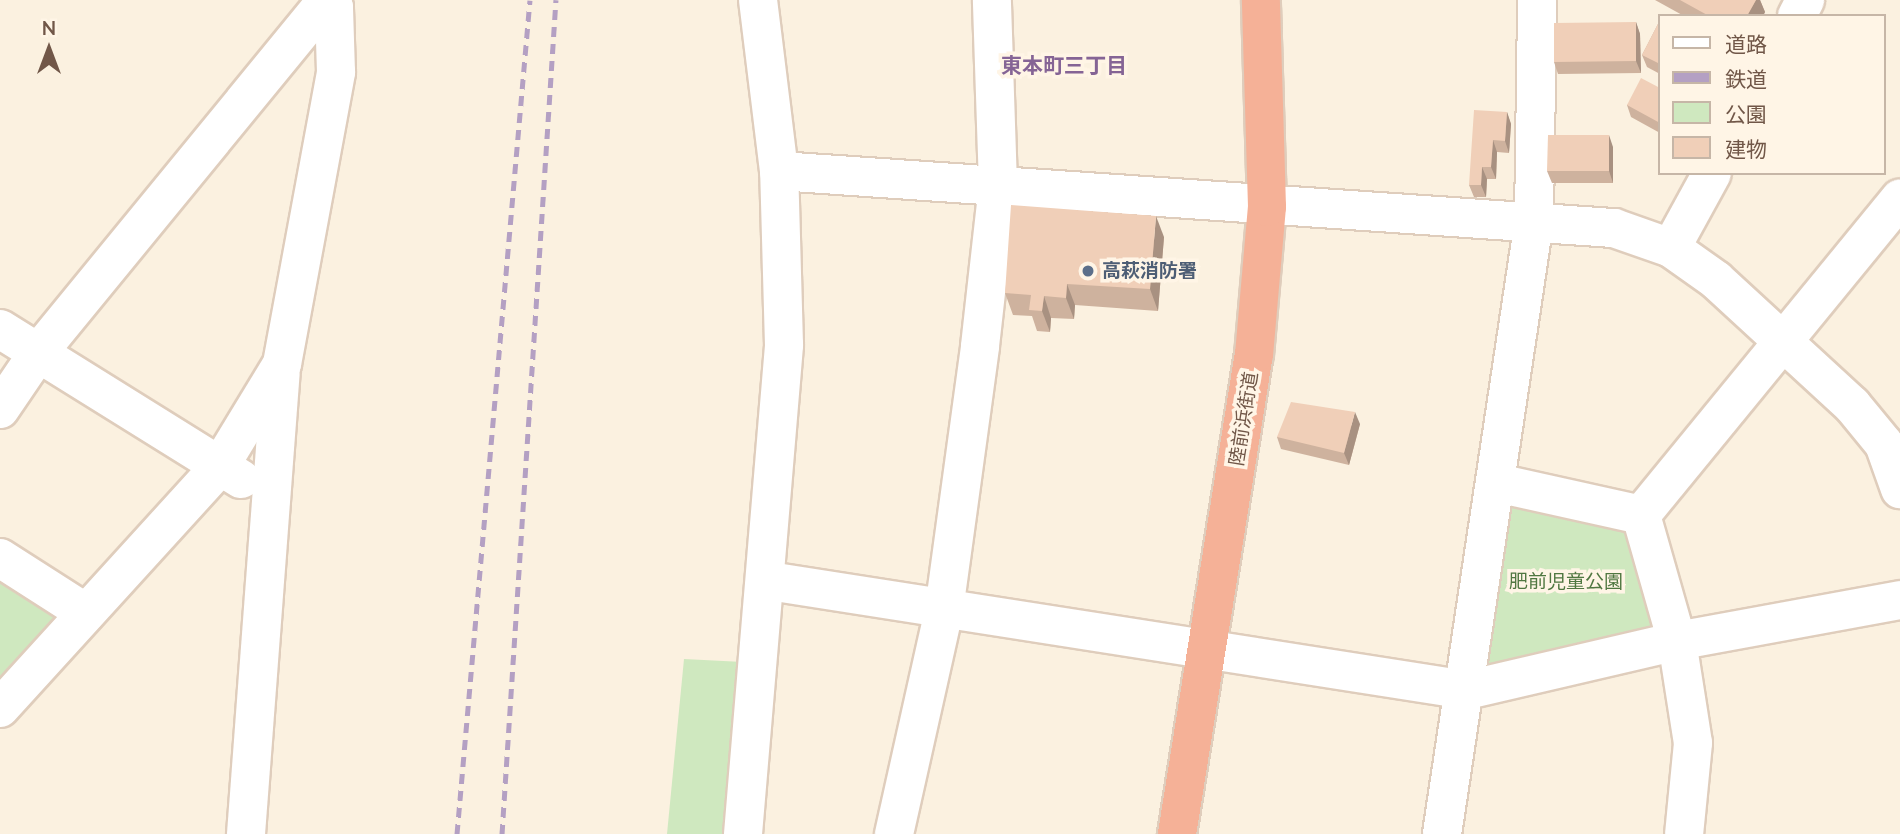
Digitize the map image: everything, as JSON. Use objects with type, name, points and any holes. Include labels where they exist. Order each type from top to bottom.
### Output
[{"type":"highway","name":"陸前浜街道","points":[[1177,834],[1254,355],[1267,207],[1261,0]]},
{"type":"street","points":[[743,834],[769,581],[784,345],[779,171],[758,0]]},
{"type":"street","points":[[894,834],[944,610],[998,185],[992,0]]},
{"type":"street","points":[[1442,834],[1467,690],[1534,221],[1538,0]]},
{"type":"street","points":[[0,409],[38,353],[326,2],[334,7],[336,72],[282,364],[246,834]]},
{"type":"street","points":[[779,171],[998,185],[1267,207],[1534,221],[1614,228],[1671,248],[1783,341],[1892,439],[1900,489]]},
{"type":"street","points":[[1671,248],[1711,175]]},
{"type":"street","points":[[1641,515],[1900,198]]},
{"type":"street","points":[[0,329],[270,497]]},
{"type":"street","points":[[0,708],[220,466],[282,364]]},
{"type":"street","points":[[1497,483],[1641,515]]},
{"type":"street","points":[[1641,515],[1677,641],[1693,743],[1684,834]]},
{"type":"street","points":[[0,558],[86,613]]},
{"type":"street","points":[[769,581],[1467,690],[1677,641],[1900,600]]},
{"type":"green space","name":"肥前児童公園","points":[[1497,483],[1641,515],[1677,641],[1467,690]]},
{"type":"green space","points":[[0,558],[86,613],[0,708]]},
{"type":"green space","points":[[684,659],[743,662],[725,834],[667,834]]},
{"type":"building","points":[[1680,0],[1756,0],[1748,14],[1705,14]]},
{"type":"building","points":[[1636,22],[1636,61],[1554,62],[1554,23]]},
{"type":"building","points":[[1658,24],[1658,63],[1642,55]]},
{"type":"building","points":[[1641,78],[1658,87],[1658,122],[1627,105]]},
{"type":"building","points":[[1474,110],[1507,112],[1505,141],[1493,140],[1491,167],[1482,167],[1481,185],[1469,185]]},
{"type":"building","points":[[1548,135],[1609,135],[1609,171],[1547,171]]},
{"type":"building","name":"高萩消防署","points":[[1011,205],[1156,216],[1150,289],[1067,284],[1066,298],[1044,296],[1042,311],[1029,310],[1031,295],[1005,293]]},
{"type":"building","points":[[1291,402],[1355,412],[1344,453],[1277,437]]},
{"type":"railway","points":[[457,834],[530,0]]},
{"type":"railway","points":[[502,834],[556,0]]},
{"type":"place","name":"高萩消防署","points":[[1088,271]]},
{"type":"district","name":"東本町三丁目","points":[[1064,65]]}]
